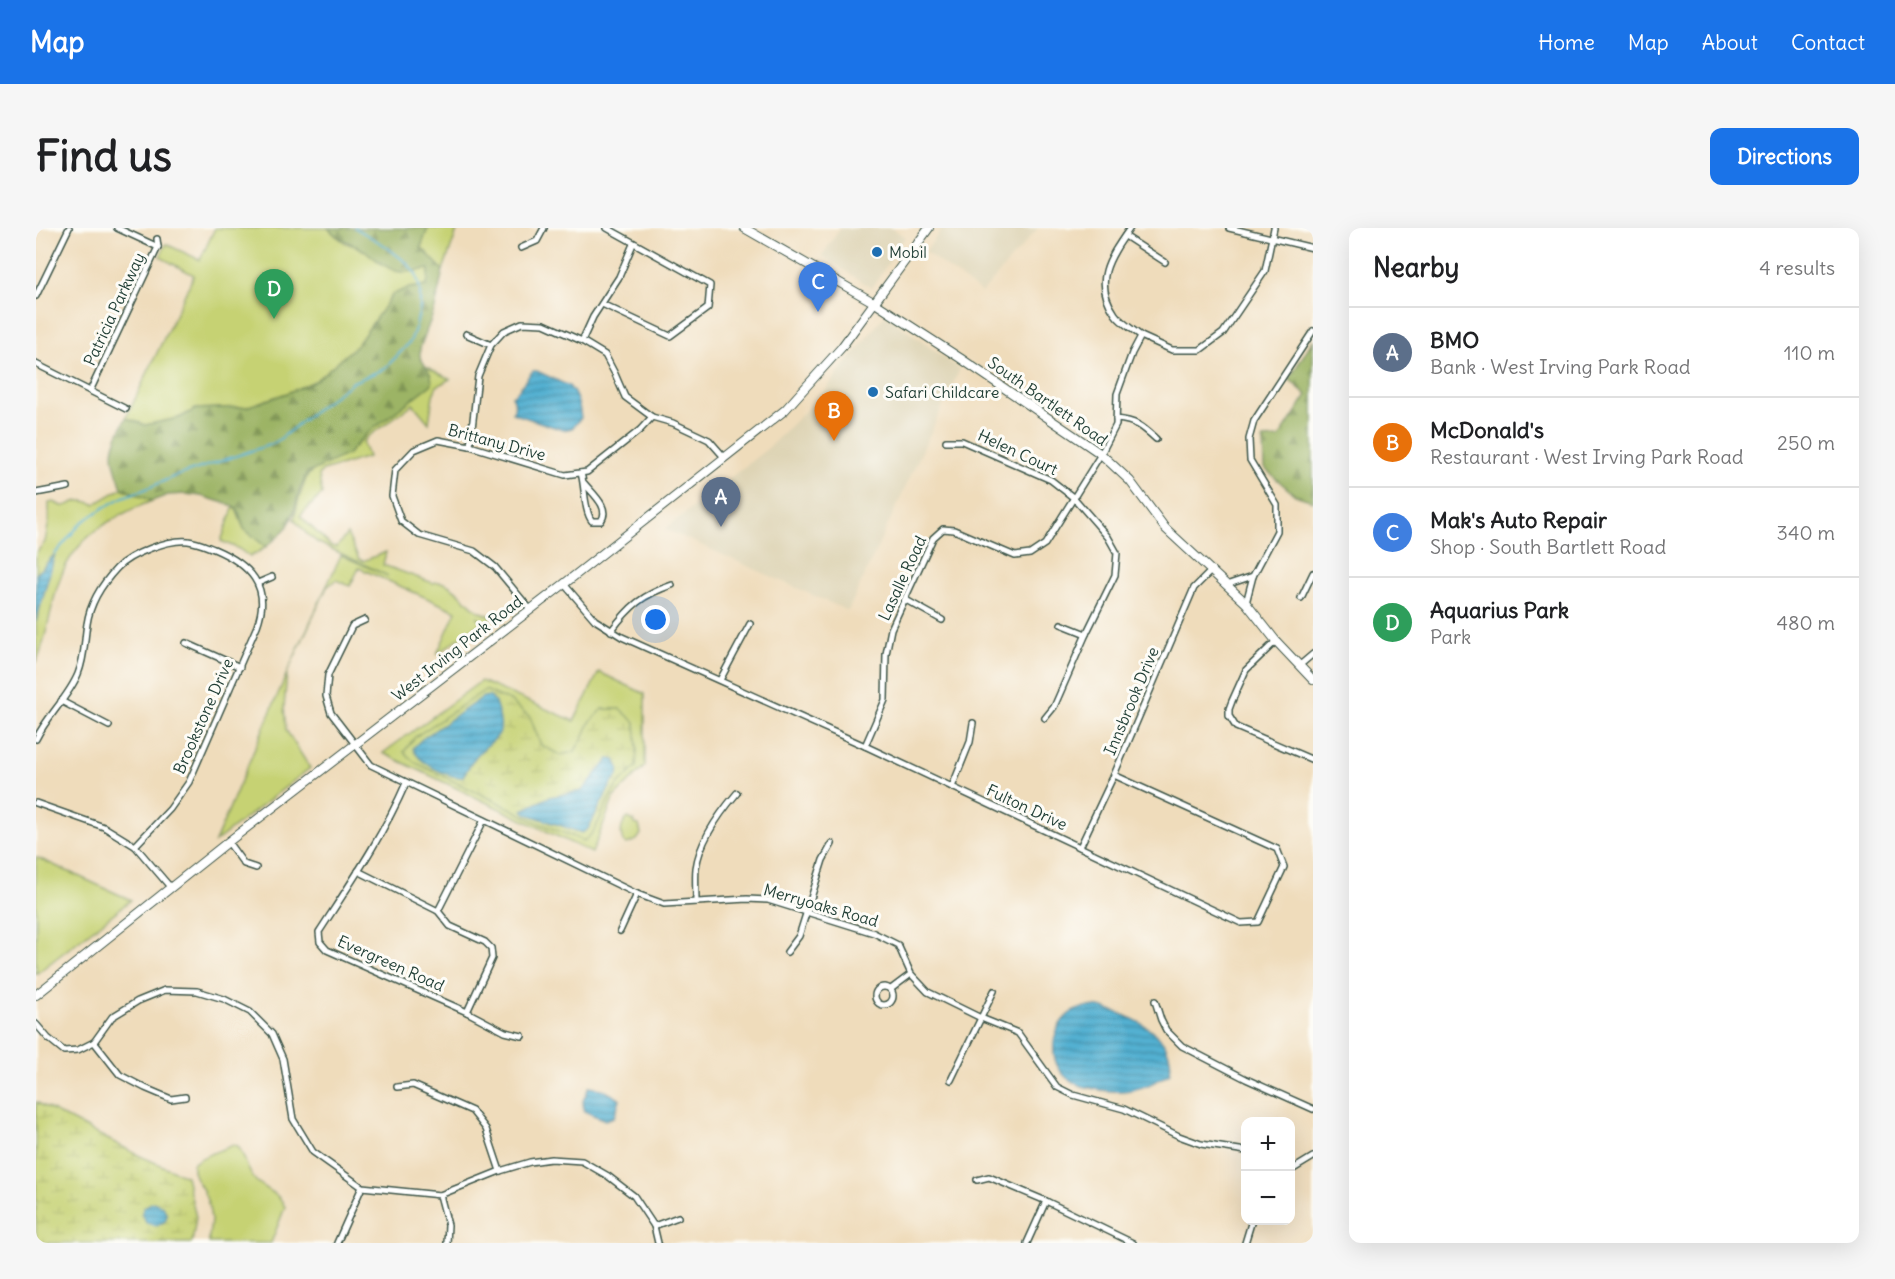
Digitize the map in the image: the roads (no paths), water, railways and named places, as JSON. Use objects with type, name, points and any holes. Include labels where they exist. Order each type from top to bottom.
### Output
[{"type":"main road","name":"South Bartlett Road","points":[[744,228],[875,303],[1101,454],[1130,481],[1165,528],[1246,603],[1276,641],[1313,680]]},
{"type":"main road","name":"West Irving Park Road","points":[[36,995],[228,842],[564,584],[785,410],[841,348],[929,228]]},
{"type":"street","points":[[36,296],[69,228]]},
{"type":"street","points":[[117,228],[158,247]]},
{"type":"street","points":[[521,248],[537,241],[544,228]]},
{"type":"street","points":[[602,303],[670,336],[708,308],[710,285],[607,228]]},
{"type":"street","points":[[1130,228],[1112,254],[1105,270],[1104,292],[1116,316],[1141,336],[1172,350],[1200,350],[1223,333],[1265,271],[1274,228]]},
{"type":"street","points":[[1229,228],[1313,248]]},
{"type":"street","points":[[1125,236],[1165,262]]},
{"type":"street","name":"Patricia Parkway","points":[[90,391],[158,247],[157,239]]},
{"type":"street","points":[[582,340],[619,277],[633,244]]},
{"type":"street","points":[[470,446],[478,376],[491,345],[504,331],[522,323],[544,324],[582,340],[605,355],[625,397],[652,417],[673,423],[709,440],[724,457]]},
{"type":"street","points":[[1246,603],[1253,576],[1277,531],[1277,505],[1250,460],[1249,439],[1254,421],[1313,331]]},
{"type":"street","points":[[466,334],[491,345]]},
{"type":"street","name":"Lasalle Road","points":[[865,746],[885,700],[886,654],[891,629],[933,538],[943,529],[954,530],[1015,556],[1030,554],[1045,544],[1101,454],[1116,424],[1117,394],[1132,353],[1141,336]]},
{"type":"street","points":[[36,364],[126,409]]},
{"type":"street","points":[[584,483],[604,508],[604,518],[598,522],[592,521],[588,515],[584,483],[580,473],[587,472],[640,430],[652,417]]},
{"type":"street","points":[[1136,423],[1142,417]]},
{"type":"street","points":[[1116,419],[1130,420],[1154,436],[1156,429]]},
{"type":"street","name":"Brittany Drive","points":[[530,609],[495,567],[474,551],[419,535],[401,521],[392,491],[396,470],[414,450],[438,440],[470,446],[565,476],[580,473]]},
{"type":"street","name":"Helen Court","points":[[946,441],[962,441],[1051,480],[1074,498],[1108,537],[1117,553],[1115,575],[1054,707],[1045,718]]},
{"type":"street","points":[[36,493],[68,487]]},
{"type":"street","points":[[36,739],[51,713],[69,690],[80,667],[85,649],[87,623],[97,594],[119,566],[131,558],[169,543],[188,541],[200,543],[242,564],[258,583],[272,577]]},
{"type":"street","name":"Innsbrook Drive","points":[[1080,847],[1114,775],[1194,588],[1211,571]]},
{"type":"street","points":[[1301,598],[1313,574]]},
{"type":"street","points":[[1226,585],[1253,576]]},
{"type":"street","name":"Brookstone Drive","points":[[135,846],[170,809],[184,789],[260,618],[258,583]]},
{"type":"street","name":"Fulton Drive","points":[[564,584],[596,620],[610,631],[865,746],[1241,923],[1258,922],[1284,867],[1277,849],[1114,775]]},
{"type":"street","points":[[610,631],[645,596],[672,585]]},
{"type":"street","points":[[906,600],[942,620]]},
{"type":"street","name":"Merryoaks Road","points":[[365,620],[352,626],[328,675],[326,696],[331,713],[370,765],[637,894],[664,904],[747,899],[768,900],[874,933],[898,945],[911,974],[928,992],[1018,1034],[1057,1087],[1073,1095],[1124,1109],[1179,1136],[1201,1144],[1241,1150]]},
{"type":"street","points":[[720,680],[750,624]]},
{"type":"street","points":[[1061,624],[1086,634]]},
{"type":"street","points":[[1276,641],[1246,670],[1229,709],[1229,716],[1236,727],[1313,760]]},
{"type":"street","points":[[186,643],[240,667]]},
{"type":"street","points":[[1300,665],[1313,654]]},
{"type":"street","points":[[61,701],[109,726]]},
{"type":"street","points":[[952,787],[970,742],[973,723]]},
{"type":"street","name":"Evergreen Road","points":[[406,783],[396,807],[320,932],[320,942],[327,950],[467,1012],[506,1032],[522,1035]]},
{"type":"street","points":[[696,902],[696,867],[707,836],[718,815],[737,793]]},
{"type":"street","points":[[36,803],[104,827],[135,846],[171,888]]},
{"type":"street","points":[[438,911],[484,820]]},
{"type":"street","points":[[228,842],[244,864],[255,868]]},
{"type":"street","points":[[787,951],[799,936],[823,860],[832,844]]},
{"type":"street","points":[[358,871],[438,911],[450,926],[485,942],[490,948],[492,958],[467,1012]]},
{"type":"street","points":[[620,931],[637,894]]},
{"type":"street","points":[[891,989],[911,974]]},
{"type":"street","points":[[36,1024],[64,1051],[78,1050],[94,1042],[112,1017],[138,1001],[165,990],[197,991],[224,999],[250,1012],[273,1034],[283,1059],[293,1119],[313,1152],[362,1187],[440,1195],[500,1171],[530,1162],[551,1159],[582,1161],[608,1176],[634,1196],[654,1227],[658,1243]]},
{"type":"street","points":[[951,1080],[994,991]]},
{"type":"street","points":[[1155,1001],[1166,1030],[1182,1046],[1313,1108]]},
{"type":"street","points":[[94,1042],[120,1075],[171,1099],[185,1097]]},
{"type":"street","points":[[397,1087],[413,1085],[472,1111],[486,1129],[500,1171]]},
{"type":"street","points":[[1295,1168],[1313,1157]]},
{"type":"street","points":[[977,1180],[989,1177],[1046,1201],[1132,1243]]},
{"type":"street","points":[[337,1243],[362,1187]]},
{"type":"street","points":[[440,1195],[448,1225],[447,1243]]},
{"type":"street","points":[[1027,1243],[1046,1201]]},
{"type":"street","points":[[654,1227],[678,1217]]},
{"type":"street","points":[[1245,1243],[1251,1225]]},
{"type":"water","points":[[533,371],[569,386],[580,409],[581,418],[572,428],[563,430],[512,413],[515,404],[512,396]]},
{"type":"water","points":[[55,554],[36,622],[36,575]]},
{"type":"water","points":[[489,696],[497,709],[500,721],[499,733],[476,756],[462,777],[449,775],[420,759],[413,748],[422,739],[483,697]]},
{"type":"water","points":[[609,759],[615,760],[619,768],[618,776],[588,829],[582,833],[527,814],[523,810],[549,797],[582,791]]},
{"type":"water","points":[[1085,1007],[1110,1010],[1131,1018],[1149,1029],[1164,1043],[1170,1062],[1170,1073],[1142,1088],[1123,1091],[1087,1087],[1069,1079],[1056,1063],[1055,1037],[1062,1021],[1068,1015]]},
{"type":"water","points":[[589,1087],[602,1089],[620,1099],[614,1117],[605,1120],[584,1111],[583,1101]]},
{"type":"water","points":[[153,1202],[163,1206],[167,1215],[165,1221],[157,1226],[146,1223],[141,1215],[144,1207]]},
{"type":"waterway","points":[[55,554],[81,523],[123,497],[173,477],[275,443],[353,382],[384,369],[410,342],[420,308],[420,289],[416,274],[407,263],[384,245],[355,228]]},
{"type":"place","name":"Mobil","points":[[877,252]]},
{"type":"place","name":"Mak's Auto Repair","points":[[818,312]]},
{"type":"place","name":"Aquarius Park","points":[[274,319]]},
{"type":"place","name":"Safari Childcare","points":[[873,392]]},
{"type":"place","name":"McDonald's","points":[[834,441]]},
{"type":"place","name":"BMO","points":[[721,527]]}]
